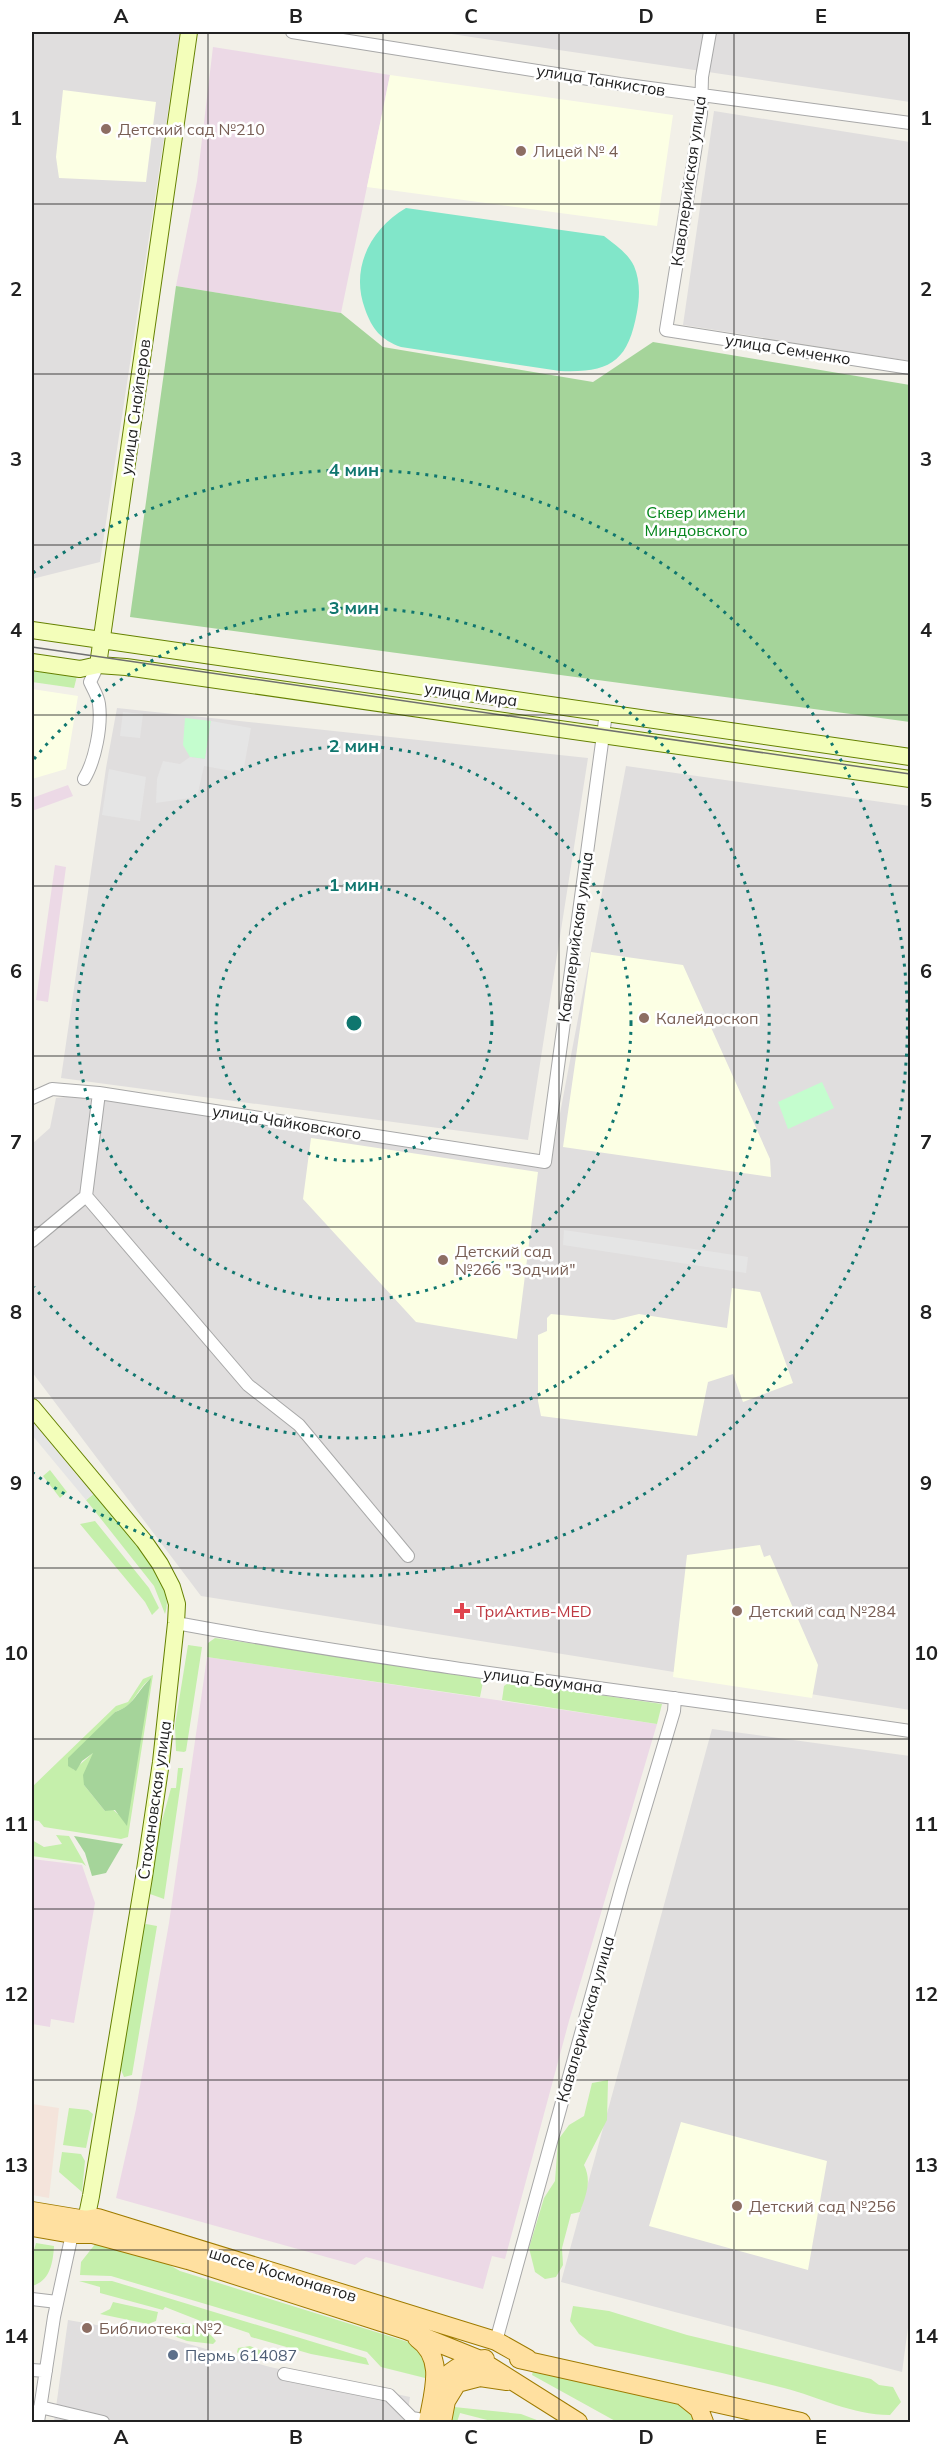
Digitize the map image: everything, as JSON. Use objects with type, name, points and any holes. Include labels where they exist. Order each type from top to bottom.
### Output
[{"type":"main road","name":"улица Снайперов","points":[[98,665],[189,32]]},
{"type":"main road","name":"улица Мира","points":[[32,630],[910,756]]},
{"type":"main road","name":"улица Мира","points":[[32,662],[80,669],[98,665],[910,779]]},
{"type":"main road","name":"Стахановская улица","points":[[32,1407],[160,1564],[174,1595],[176,1623],[161,1762],[144,1877],[86,2220]]},
{"type":"main road","name":"шоссе Космонавтов","points":[[32,2211],[86,2220],[99,2217],[496,2341],[528,2359]]},
{"type":"main road","points":[[72,2234],[86,2220]]},
{"type":"main road","name":"шоссе Космонавтов","points":[[32,2227],[72,2234],[93,2234],[188,2260],[406,2330],[478,2359],[579,2422]]},
{"type":"main road","points":[[406,2330],[433,2351],[433,2422]]},
{"type":"main road","name":"шоссе Космонавтов","points":[[478,2359],[528,2359],[801,2422]]},
{"type":"main road","points":[[434,2389],[455,2369],[478,2359]]},
{"type":"main road","points":[[433,2422],[457,2383],[480,2377],[516,2382]]},
{"type":"main road","points":[[681,2394],[699,2409],[704,2422]]},
{"type":"main road","points":[[753,2422],[774,2417]]},
{"type":"street","name":"улица Танкистов","points":[[292,32],[700,95],[910,123]]},
{"type":"street","name":"Кавалерийская улица","points":[[666,330],[701,114],[700,95],[710,32]]},
{"type":"street","name":"улица Семченко","points":[[666,330],[910,368]]},
{"type":"street","name":"улица Снайперов","points":[[84,779],[92,760],[99,712],[98,700],[90,682],[98,665]]},
{"type":"street","name":"Кавалерийская улица","points":[[545,1162],[606,713]]},
{"type":"street","name":"улица Чайковского","points":[[32,1098],[52,1089],[99,1093],[545,1162]]},
{"type":"street","points":[[32,1241],[86,1196],[99,1093]]},
{"type":"street","points":[[86,1196],[248,1385],[299,1425],[408,1556]]},
{"type":"street","name":"улица Баумана","points":[[176,1623],[485,1674],[910,1731]]},
{"type":"street","name":"Кавалерийская улица","points":[[496,2341],[619,1896],[674,1711],[675,1698]]},
{"type":"street","points":[[38,2422],[57,2302],[72,2234]]},
{"type":"street","points":[[32,2299],[57,2302]]},
{"type":"street","points":[[32,2370],[46,2371]]},
{"type":"street","points":[[284,2374],[389,2395],[412,2418],[433,2422]]},
{"type":"street","points":[[40,2407],[103,2422]]},
{"type":"shaded area","points":[[32,32],[180,32],[100,562],[32,579]]},
{"type":"shaded area","points":[[438,32],[910,32],[910,102]]},
{"type":"shaded area","points":[[213,47],[390,75],[341,313],[176,286],[197,181]]},
{"type":"shaded area","name":"Лицей № 4","points":[[390,75],[673,115],[657,226],[367,187]]},
{"type":"shaded area","name":"Детский сад №210","points":[[63,90],[156,102],[146,182],[59,178],[56,157]]},
{"type":"shaded area","points":[[714,111],[910,142],[910,361],[683,325]]},
{"type":"shaded area","points":[[32,689],[78,696],[66,769],[32,779]]},
{"type":"shaded area","points":[[117,708],[588,758],[528,1140],[61,1078],[106,768]]},
{"type":"shaded area","points":[[123,712],[143,714],[140,738],[120,736]]},
{"type":"shaded area","points":[[211,721],[251,728],[243,773],[204,766],[197,797],[156,803],[157,779],[163,761],[180,764],[190,757],[205,759]]},
{"type":"shaded area","points":[[626,766],[910,806],[910,1710],[201,1596],[32,1372],[32,1144],[50,1128],[56,1098],[87,1095],[550,1166]]},
{"type":"shaded area","points":[[109,769],[146,777],[140,821],[102,815]]},
{"type":"shaded area","points":[[68,785],[73,796],[32,811],[32,798]]},
{"type":"shaded area","points":[[55,865],[66,867],[48,1002],[36,1000]]},
{"type":"shaded area","points":[[591,952],[683,965],[770,1159],[771,1177],[563,1147]]},
{"type":"shaded area","name":"Детский сад №266 \"Зодчий\"","points":[[311,1138],[538,1172],[517,1339],[416,1322],[303,1199]]},
{"type":"shaded area","points":[[564,1230],[748,1257],[746,1273],[563,1245]]},
{"type":"shaded area","name":"Детский сад №266 \"Зодчий\"","points":[[732,1288],[760,1292],[793,1383],[743,1402],[733,1374],[708,1382],[697,1436],[541,1416],[538,1401],[538,1335],[547,1331],[547,1318],[551,1314],[614,1320],[639,1314],[727,1328]]},
{"type":"shaded area","points":[[32,1419],[79,1478],[96,1492],[86,1500],[32,1435]]},
{"type":"shaded area","name":"Детский сад №284","points":[[760,1545],[764,1557],[770,1555],[818,1665],[812,1698],[673,1677],[687,1555]]},
{"type":"shaded area","points":[[207,1657],[657,1724],[569,2021],[505,2259],[492,2256],[483,2289],[366,2257],[355,2265],[116,2198],[136,2109],[169,1923]]},
{"type":"shaded area","points":[[712,1729],[910,1756],[910,2313],[902,2372],[561,2282]]},
{"type":"shaded area","points":[[32,1859],[82,1865],[95,1903],[74,2023],[51,2019],[50,2027],[32,2024]]},
{"type":"shaded area","points":[[32,2104],[59,2108],[49,2198],[32,2195]]},
{"type":"shaded area","name":"Детский сад №256","points":[[681,2122],[827,2161],[808,2270],[649,2226]]},
{"type":"shaded area","points":[[68,2320],[160,2336],[270,2367],[410,2397],[406,2422],[54,2422]]},
{"type":"green space","points":[[406,208],[604,236],[628,257],[636,271],[638,282],[638,306],[633,329],[622,353],[614,361],[592,370],[560,371],[401,347],[388,341],[374,328],[365,309],[360,279],[366,251],[373,239],[382,227]]},
{"type":"green space","name":"Сквер имени Миндовского","points":[[176,286],[341,313],[383,347],[593,382],[653,342],[910,385],[910,722],[130,617]]},
{"type":"green space","points":[[32,669],[77,676],[74,688],[32,682]]},
{"type":"green space","points":[[185,718],[211,721],[205,759],[190,757],[183,745]]},
{"type":"green space","points":[[822,1082],[834,1108],[788,1129],[778,1102]]},
{"type":"green space","points":[[50,1470],[67,1492],[60,1498],[43,1476]]},
{"type":"green space","points":[[96,1492],[144,1549],[155,1566],[167,1599],[165,1614],[154,1586],[86,1500]]},
{"type":"green space","points":[[95,1521],[149,1588],[159,1608],[152,1615],[145,1602],[80,1524]]},
{"type":"green space","points":[[215,1638],[479,1677],[483,1682],[480,1697],[207,1657],[208,1643]]},
{"type":"green space","points":[[188,1645],[202,1647],[186,1751],[184,1752],[176,1751],[175,1725]]},
{"type":"green space","points":[[153,1675],[128,1837],[121,1839],[44,1827],[39,1821],[32,1820],[32,1787],[116,1706],[128,1702],[143,1679]],"holes":[[[150,1679],[118,1814],[111,1808],[105,1811],[84,1785],[84,1775],[95,1751],[74,1770],[68,1762],[115,1712],[131,1702]]]},
{"type":"green space","points":[[151,1678],[127,1826],[115,1810],[105,1811],[84,1785],[83,1775],[93,1753],[82,1761],[76,1771],[68,1766],[68,1758],[115,1712],[127,1706]]},
{"type":"green space","points":[[510,1682],[662,1704],[657,1724],[502,1700],[504,1686]]},
{"type":"green space","points":[[178,1768],[183,1768],[164,1899],[150,1894],[156,1843],[171,1788],[176,1788]]},
{"type":"green space","points":[[56,1835],[69,1836],[86,1866],[82,1863],[32,1856],[32,1840],[44,1847],[62,1844]]},
{"type":"green space","points":[[74,1836],[123,1844],[106,1873],[92,1876],[85,1853]]},
{"type":"green space","points":[[146,1924],[157,1926],[132,2075],[124,2077],[119,2065],[142,1927]]},
{"type":"green space","points":[[608,2080],[607,2120],[584,2165],[588,2182],[584,2200],[580,2212],[571,2214],[562,2248],[563,2265],[556,2277],[545,2279],[535,2272],[529,2248],[544,2198],[555,2181],[558,2140],[569,2125],[584,2116],[592,2083]]},
{"type":"green space","points":[[69,2108],[88,2110],[93,2114],[86,2148],[63,2145]]},
{"type":"green space","points":[[62,2152],[81,2154],[85,2161],[82,2192],[59,2172]]},
{"type":"green space","points":[[36,2243],[54,2246],[54,2252],[47,2276],[32,2286],[32,2257]]},
{"type":"green space","points":[[96,2243],[159,2259],[180,2271],[421,2346],[428,2354],[425,2378],[381,2367],[367,2352],[111,2276],[80,2275],[81,2262]]},
{"type":"green space","points":[[79,2281],[112,2281],[366,2358],[369,2365],[311,2354],[251,2337],[249,2333],[219,2323],[216,2327],[165,2307],[163,2310],[100,2293],[100,2287]]},
{"type":"green space","points":[[113,2302],[158,2312],[156,2321],[148,2324],[100,2314],[110,2309]]},
{"type":"green space","points":[[573,2306],[609,2311],[687,2335],[871,2379],[879,2385],[893,2387],[901,2402],[890,2415],[862,2412],[761,2382],[595,2346],[579,2334],[570,2321]]},
{"type":"green space","points":[[180,2323],[200,2328],[216,2341],[213,2344],[187,2341],[174,2336]]},
{"type":"green space","points":[[250,2346],[272,2355],[269,2361],[240,2356],[237,2352],[238,2348]]},
{"type":"green space","points":[[533,2371],[690,2404],[697,2422],[617,2422],[532,2375]]},
{"type":"green space","points":[[454,2407],[521,2414],[542,2422],[495,2422],[460,2413],[457,2422],[451,2422]]},
{"type":"tram line","points":[[32,647],[910,774]]},
{"type":"place","name":"Детский сад №210","points":[[106,129]]},
{"type":"place","name":"Лицей № 4","points":[[521,151]]},
{"type":"place","name":"Калейдоскоп","points":[[644,1018]]},
{"type":"place","name":"Детский сад №266 \"Зодчий\"","points":[[443,1260]]},
{"type":"place","name":"ТриАктив-MED","points":[[462,1611]]},
{"type":"place","name":"Детский сад №284","points":[[737,1611]]},
{"type":"place","name":"Детский сад №256","points":[[737,2206]]},
{"type":"place","name":"Библиотека №2","points":[[87,2328]]},
{"type":"place","name":"Пермь 614087","points":[[173,2355]]}]
